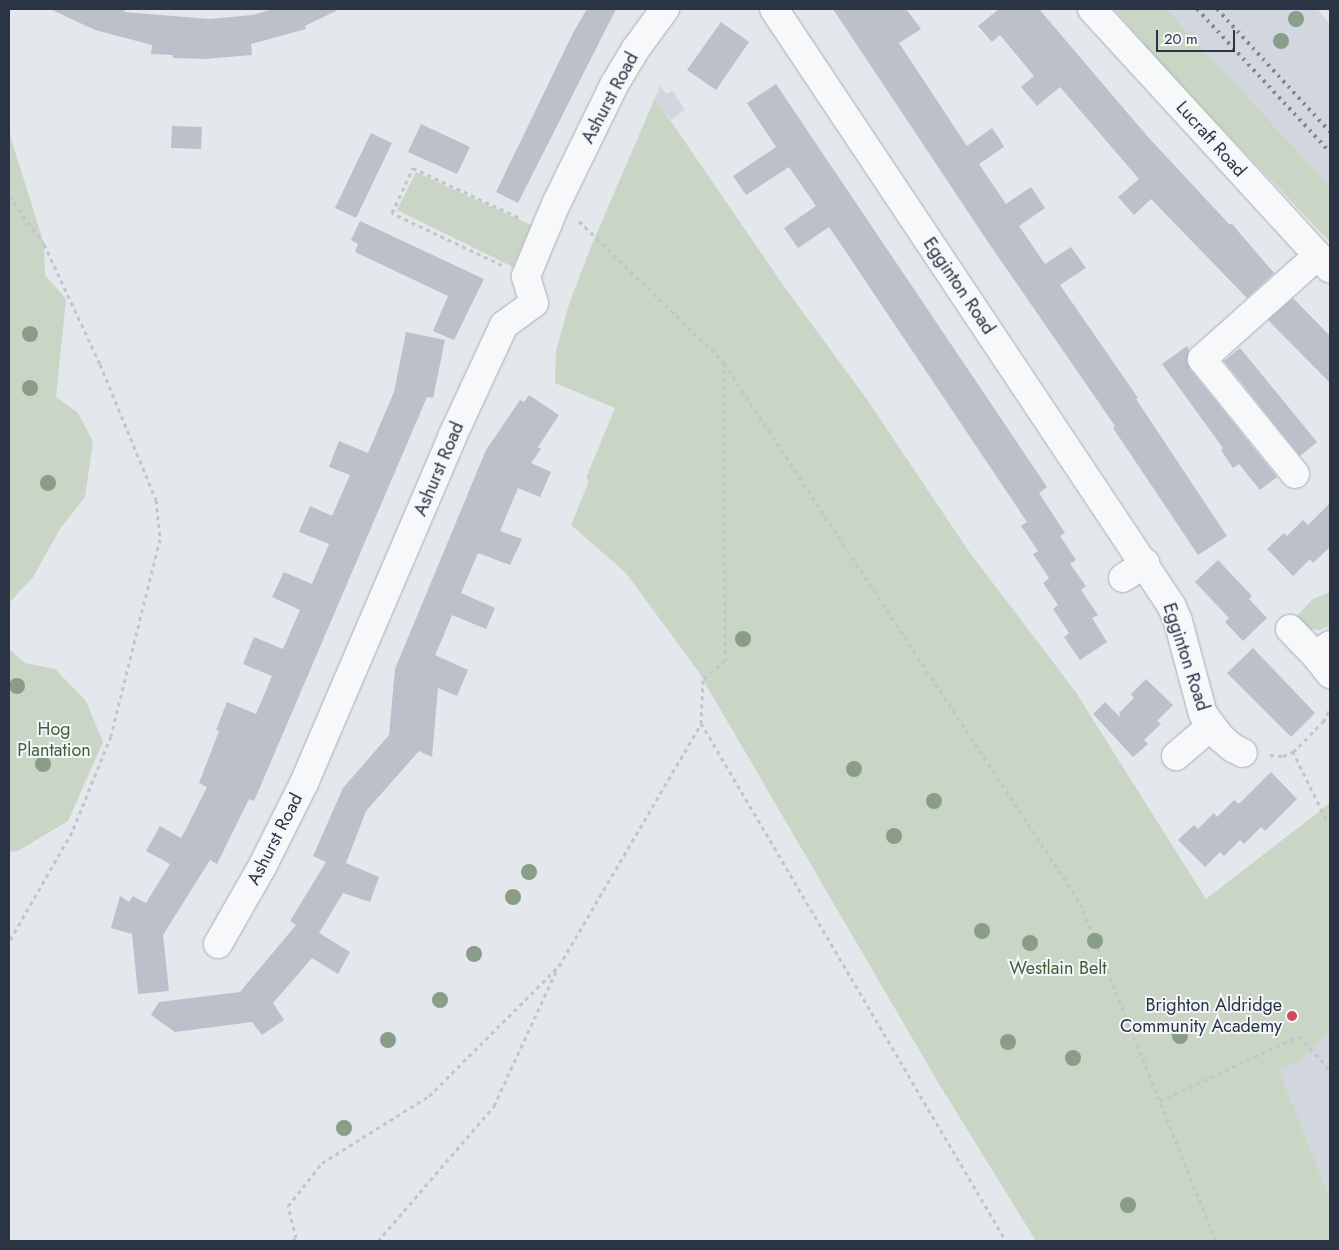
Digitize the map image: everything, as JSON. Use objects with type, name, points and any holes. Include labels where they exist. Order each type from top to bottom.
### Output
[{"type":"street","name":"Ashurst Road","points":[[218,944],[263,865],[304,784],[452,437],[504,325],[534,302],[526,276],[556,204],[614,85],[635,50],[665,9]]},
{"type":"street","name":"Egginton Road","points":[[774,9],[1145,563],[1171,605],[1178,621],[1199,700],[1211,726],[1227,744],[1244,753]]},
{"type":"street","name":"Lucraft Road","points":[[1092,9],[1324,263]]},
{"type":"street","points":[[1295,474],[1202,359],[1324,263]]},
{"type":"street","points":[[1123,578],[1145,563]]},
{"type":"street","points":[[1290,629],[1325,658]]},
{"type":"street","name":"Egginton Road","points":[[1176,756],[1211,726]]},
{"type":"path","points":[[505,266],[392,212],[413,168],[530,223]]},
{"type":"path","points":[[9,196],[44,244],[100,364],[156,500],[160,539],[111,736],[72,832],[9,942]]},
{"type":"path","points":[[556,204],[567,209],[724,362],[1080,903],[1216,1241]]},
{"type":"path","points":[[378,1241],[494,1106],[559,966],[701,723],[703,680],[725,660],[724,362]]},
{"type":"path","points":[[1326,819],[1293,752],[1323,722],[1330,709]]},
{"type":"path","points":[[701,723],[1006,1241]]},
{"type":"path","points":[[292,1241],[296,1238],[288,1206],[322,1163],[429,1096],[559,966]]},
{"type":"path","points":[[1160,1101],[1299,1036],[1330,1070]]},
{"type":"shaded area","points":[[1114,9],[1317,9],[1330,24],[1330,242]]},
{"type":"shaded area","points":[[660,86],[666,94],[673,91],[685,110],[671,120],[655,98]]},
{"type":"shaded area","points":[[1330,803],[1330,1198],[1279,1070],[1318,812]]},
{"type":"green space","points":[[1114,9],[1166,9],[1330,187],[1330,242],[1166,70]]},
{"type":"green space","name":"Westlain Belt","points":[[655,98],[783,285],[868,401],[970,553],[1075,691],[1206,899],[1330,803],[1330,1030],[1298,1061],[1279,1070],[1330,1198],[1330,1241],[1036,1241],[939,1084],[698,671],[626,573],[571,525],[589,481],[586,478],[615,408],[555,383],[556,351],[569,304],[590,249]]},
{"type":"green space","points":[[9,132],[44,244],[45,275],[66,299],[56,397],[78,413],[93,442],[85,497],[60,529],[33,577],[9,603]]},
{"type":"green space","points":[[416,172],[531,225],[513,267],[397,210]]},
{"type":"green space","points":[[1330,592],[1330,626],[1319,630],[1308,629],[1296,617],[1313,599]]},
{"type":"green space","name":"Hog Plantation","points":[[9,649],[25,663],[55,669],[86,701],[103,742],[68,821],[18,851],[9,852]]},
{"type":"building","points":[[50,9],[125,9],[124,12],[210,19],[252,15],[273,9],[340,9],[305,26],[306,29],[251,44],[252,55],[204,59],[173,58],[173,55],[151,54],[152,45],[95,30]]},
{"type":"building","points":[[587,9],[616,9],[518,203],[496,192],[573,33]]},
{"type":"building","points":[[833,9],[906,9],[921,29],[899,43],[967,146],[992,128],[999,138],[1004,147],[979,164],[1006,204],[1031,187],[1045,208],[1019,226],[1045,264],[1071,247],[1086,268],[1060,285],[1138,398],[1136,399],[1227,536],[1198,555],[1113,428],[1115,426],[988,242]]},
{"type":"building","points":[[999,9],[1039,9],[1148,137],[1229,224],[1232,224],[1274,273],[1247,298],[1151,199],[1134,215],[1118,197],[1139,179],[1060,87],[1037,106],[1021,87],[1034,76],[1000,35],[992,42],[978,26]]},
{"type":"building","points":[[721,22],[749,42],[716,90],[687,70]]},
{"type":"building","points":[[776,84],[1047,487],[1039,493],[1065,533],[1060,536],[1076,560],[1070,564],[1086,586],[1081,590],[1098,615],[1092,618],[1107,642],[1080,660],[1064,637],[1069,633],[1053,609],[1058,605],[1043,583],[1049,578],[1033,554],[1038,551],[1021,526],[1027,522],[829,227],[798,248],[784,228],[816,206],[789,167],[746,195],[733,176],[776,147],[747,103]]},
{"type":"building","points":[[421,124],[470,147],[457,174],[408,152]]},
{"type":"building","points":[[172,126],[202,127],[201,149],[171,148]]},
{"type":"building","points":[[371,133],[392,143],[356,218],[335,208]]},
{"type":"building","points":[[360,221],[484,279],[454,340],[433,331],[448,296],[355,252],[358,244],[351,240]]},
{"type":"building","points":[[1293,298],[1330,336],[1330,383],[1268,320]]},
{"type":"building","points":[[406,332],[445,340],[433,398],[427,397],[254,801],[249,799],[217,864],[210,860],[163,935],[169,991],[138,994],[132,934],[111,928],[120,896],[129,902],[133,896],[146,903],[170,864],[146,851],[160,826],[181,838],[185,831],[207,787],[199,783],[219,731],[216,730],[227,702],[256,714],[272,676],[243,664],[254,637],[283,649],[300,610],[272,597],[284,572],[312,584],[329,544],[299,532],[310,506],[332,516],[350,475],[329,467],[339,441],[368,453],[394,392]]},
{"type":"building","points":[[1187,346],[1189,350],[1187,361],[1190,369],[1277,477],[1260,490],[1239,464],[1233,468],[1221,450],[1223,448],[1162,364]]},
{"type":"building","points":[[1240,348],[1317,442],[1300,456],[1224,361]]},
{"type":"building","points":[[529,395],[559,415],[538,447],[541,449],[531,463],[551,472],[540,497],[518,488],[500,531],[522,539],[510,565],[478,553],[461,593],[495,608],[486,629],[452,615],[435,655],[468,670],[457,696],[438,688],[432,757],[419,751],[366,811],[346,863],[379,877],[370,902],[343,893],[319,933],[350,952],[338,974],[312,958],[273,1003],[284,1020],[262,1035],[252,1022],[175,1032],[151,1015],[159,1002],[240,992],[296,925],[290,921],[326,862],[313,856],[343,788],[389,735],[395,669],[486,450],[520,400],[524,402]]},
{"type":"building","points":[[1330,503],[1330,547],[1313,563],[1310,559],[1293,576],[1267,549],[1284,533],[1287,536],[1303,520],[1308,525]]},
{"type":"building","points":[[1218,560],[1252,596],[1249,599],[1267,618],[1243,641],[1225,622],[1229,618],[1195,582]]},
{"type":"building","points":[[1253,648],[1315,713],[1291,737],[1227,673]]},
{"type":"building","points":[[1146,679],[1173,705],[1157,721],[1161,724],[1144,740],[1148,744],[1133,757],[1093,714],[1105,702],[1121,718],[1119,713],[1134,698],[1131,694]]},
{"type":"building","points":[[1271,772],[1297,799],[1265,831],[1261,827],[1244,844],[1240,840],[1224,856],[1220,852],[1205,867],[1178,840],[1194,825],[1198,829],[1214,813],[1217,817],[1234,800],[1239,804]]},
{"type":"railway","points":[[1197,9],[1330,152]]},
{"type":"railway","points":[[1217,9],[1330,132]]},
{"type":"place","name":"Brighton Aldridge Community Academy","points":[[1292,1016]]}]
